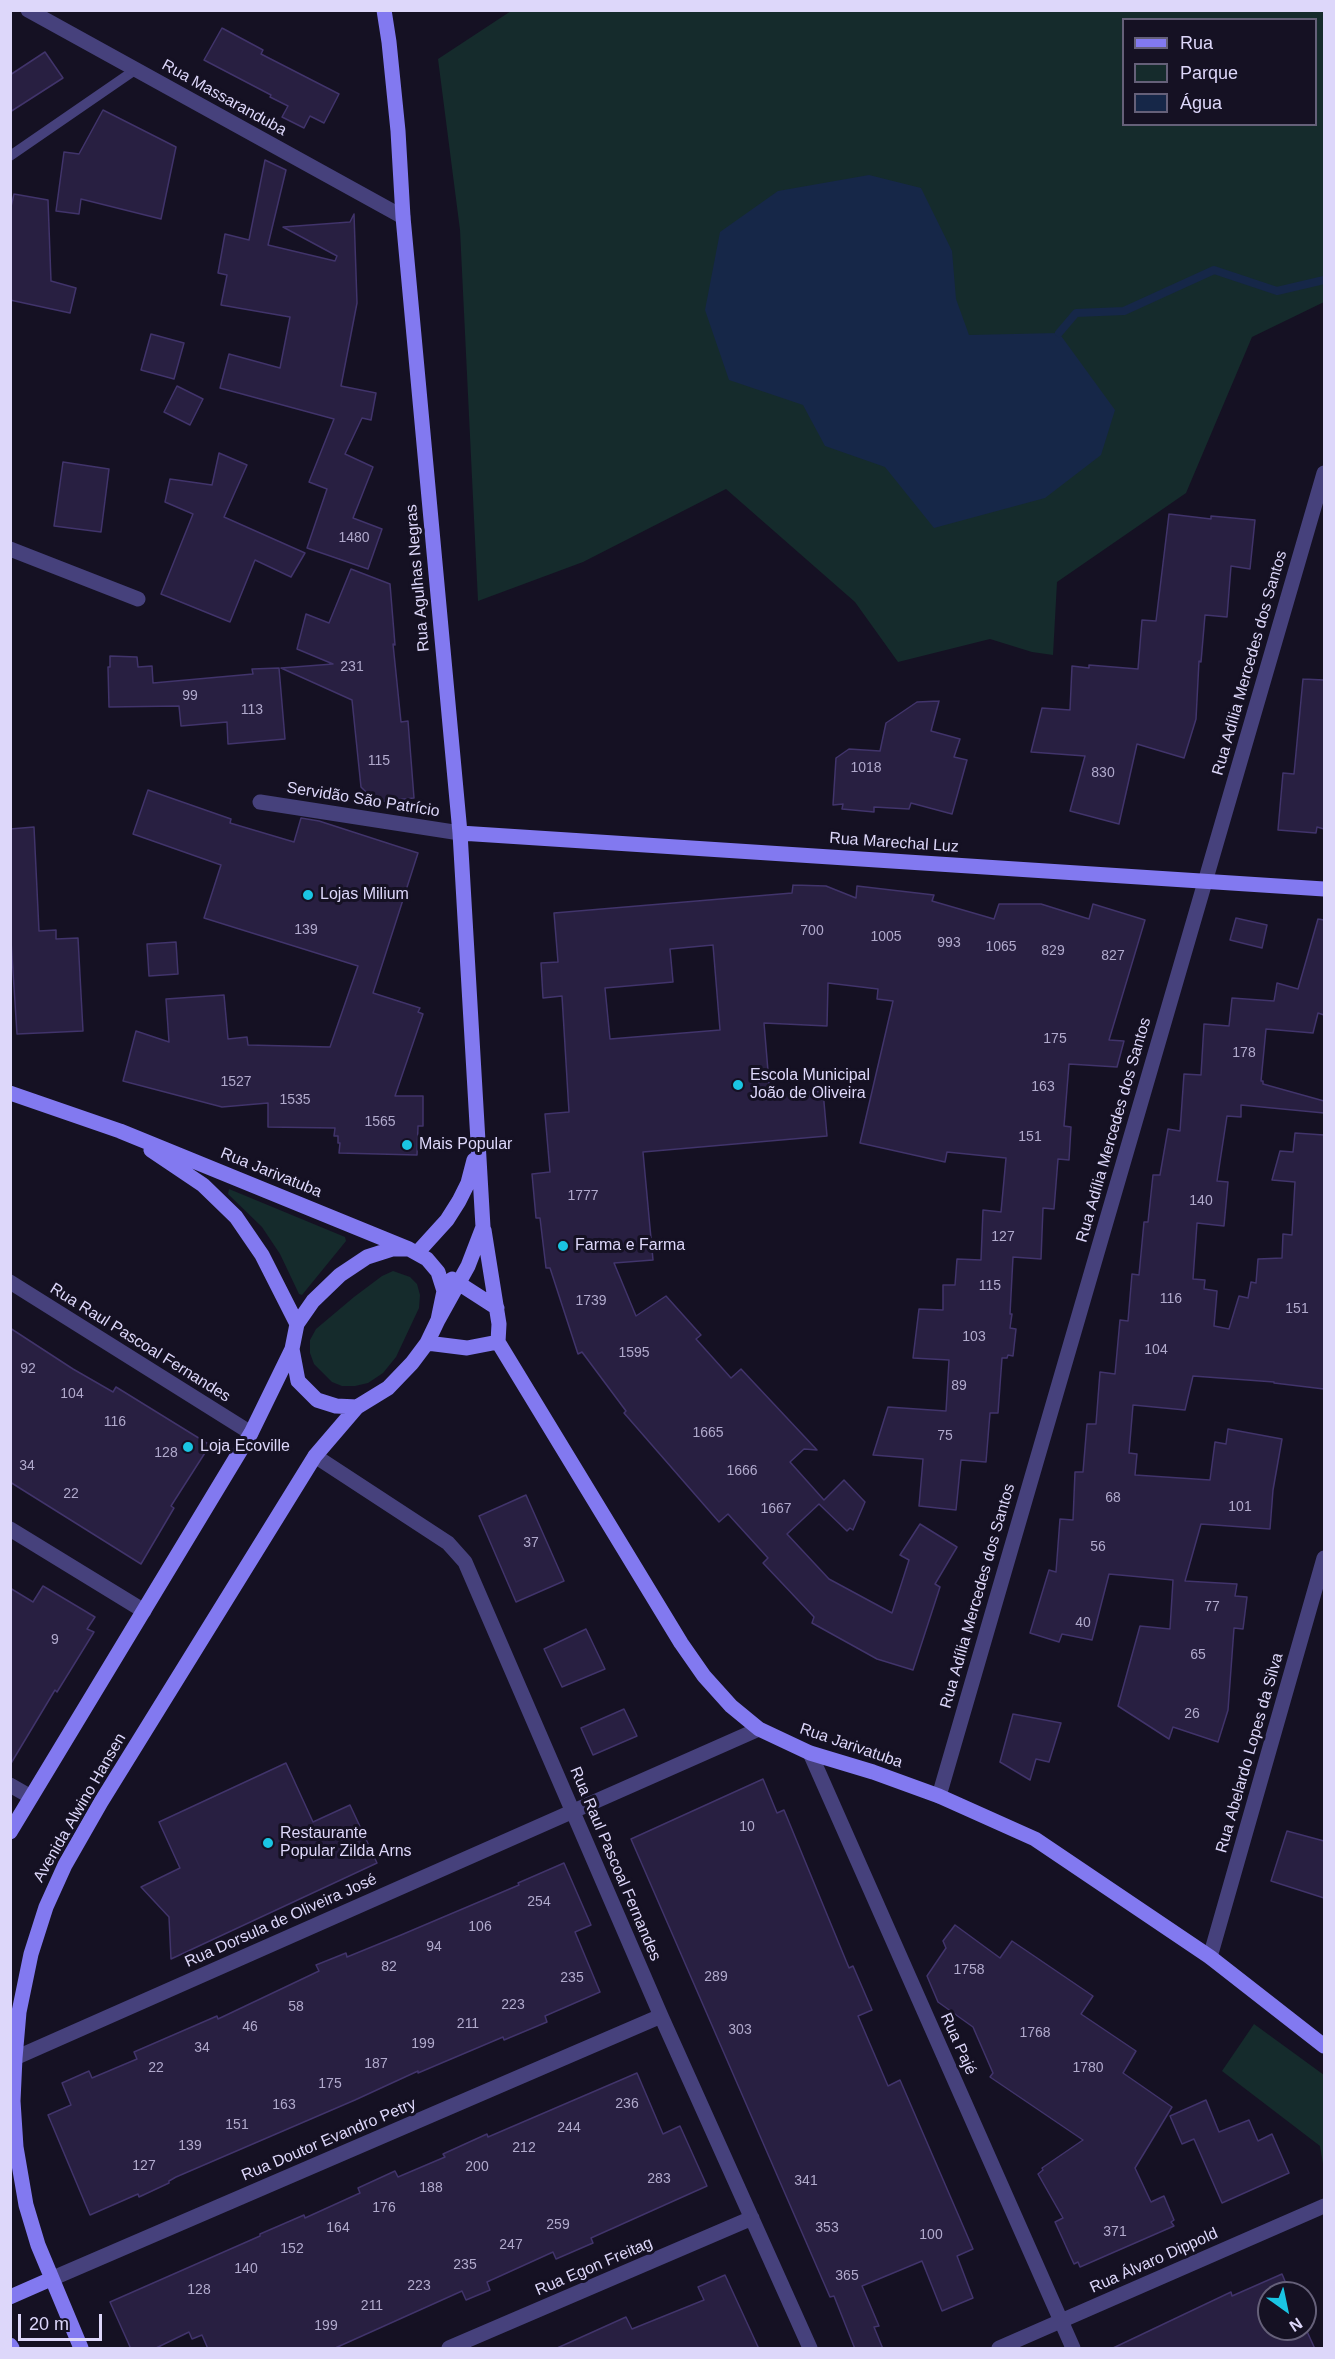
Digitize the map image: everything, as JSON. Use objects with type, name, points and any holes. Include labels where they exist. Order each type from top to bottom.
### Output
[{"type":"main road","name":"Rua Agulhas Negras","points":[[384,10],[397,121],[403,217],[460,833],[483,1227],[497,1308]]},
{"type":"main road","name":"Rua Marechal Luz","points":[[460,833],[1324,888]]},
{"type":"main road","name":"Rua Jarivatuba","points":[[10,1093],[120,1131],[413,1251]]},
{"type":"main road","name":"Rua Jarivatuba","points":[[120,1131],[203,1185],[236,1217],[262,1255],[297,1324]]},
{"type":"main road","name":"Rua Agulhas Negras","points":[[413,1251],[447,1220],[459,1202],[468,1183],[478,1143]]},
{"type":"main road","name":"Rua Agulhas Negras","points":[[438,1320],[468,1266],[483,1227]]},
{"type":"main road","points":[[10,1832],[251,1433],[292,1349],[297,1324],[313,1301],[340,1275],[367,1257],[392,1249],[413,1251],[427,1259],[438,1272],[497,1308],[498,1342],[467,1348],[427,1343]]},
{"type":"main road","points":[[292,1349],[298,1381],[317,1400],[336,1406],[357,1407],[388,1388],[427,1343],[438,1320],[444,1291],[438,1272]]},
{"type":"main road","name":"Rua Jarivatuba","points":[[498,1342],[681,1643],[704,1676],[730,1706],[759,1729],[810,1753],[873,1772],[939,1796],[1035,1839],[1209,1957],[1324,2046]]},
{"type":"main road","name":"Avenida Alwino Hansen","points":[[81,2349],[51,2279],[26,2205],[16,2147],[13,2101],[15,2058],[20,2012],[31,1954],[46,1907],[65,1865],[101,1802],[315,1456],[357,1407]]},
{"type":"main road","name":"Rua Doutor Evandro Petry","points":[[10,2297],[51,2279]]},
{"type":"street","name":"Rua Massaranduba","points":[[28,10],[403,217]]},
{"type":"street","name":"Rua Adília Mercedes dos Santos","points":[[939,1796],[1324,473]]},
{"type":"street","points":[[10,549],[138,599]]},
{"type":"street","name":"Servidão São Patrício","points":[[260,802],[460,833]]},
{"type":"street","name":"Rua Raul Pascoal Fernandes","points":[[10,1282],[251,1433]]},
{"type":"street","name":"Rua Raul Pascoal Fernandes","points":[[315,1456],[434,1533],[448,1543],[465,1562],[661,2016],[810,2349]]},
{"type":"street","points":[[10,1529],[144,1611]]},
{"type":"street","name":"Rua Abelardo Lopes da Silva","points":[[1209,1957],[1324,1558]]},
{"type":"street","name":"Rua Dorsula de Oliveira José","points":[[15,2058],[759,1729]]},
{"type":"street","name":"Rua Pajé","points":[[810,1753],[1073,2349]]},
{"type":"street","points":[[10,1785],[31,1797]]},
{"type":"street","name":"Rua Doutor Evandro Petry","points":[[51,2279],[661,2016]]},
{"type":"street","name":"Rua Álvaro Dippold","points":[[999,2349],[1324,2206]]},
{"type":"street","name":"Rua Egon Freitag","points":[[449,2349],[752,2218]]},
{"type":"lane","points":[[10,156],[135,70]]},
{"type":"green space","points":[[511,11],[1324,11],[1324,302],[1252,337],[1186,493],[1057,582],[1053,655],[1032,652],[990,639],[898,662],[855,602],[726,489],[583,562],[478,601],[460,230],[438,59]]},
{"type":"green space","points":[[229,1189],[345,1237],[346,1241],[302,1295],[299,1294],[280,1254],[262,1227],[228,1194]]},
{"type":"green space","points":[[393,1271],[410,1277],[417,1284],[420,1295],[419,1308],[396,1357],[383,1373],[368,1383],[342,1386],[332,1382],[314,1364],[310,1353],[310,1340],[316,1329],[354,1297],[382,1276]]},
{"type":"green space","points":[[1254,2024],[1324,2075],[1324,2170],[1320,2146],[1222,2071]]},
{"type":"water","points":[[869,175],[921,188],[952,251],[956,299],[969,335],[1059,333],[1115,410],[1101,455],[1045,498],[934,528],[885,467],[825,446],[803,405],[729,380],[705,310],[720,232],[778,191]]},
{"type":"building","points":[[222,28],[263,50],[261,54],[339,94],[324,123],[310,116],[304,128],[282,117],[288,106],[204,60]]},
{"type":"building","points":[[45,52],[63,78],[10,112],[10,75]]},
{"type":"building","points":[[103,110],[176,147],[161,219],[81,199],[79,214],[56,211],[64,152],[79,154]]},
{"type":"building","points":[[265,160],[286,170],[268,245],[335,261],[337,256],[283,227],[350,222],[354,214],[357,303],[341,386],[376,393],[371,420],[362,418],[345,454],[373,467],[353,518],[382,529],[368,569],[307,548],[327,489],[309,482],[334,419],[220,388],[229,354],[280,368],[290,317],[221,305],[227,275],[218,273],[225,234],[249,240]]},
{"type":"building","points":[[14,194],[48,200],[51,281],[76,288],[70,313],[10,300],[10,211]]},
{"type":"building","points":[[151,334],[184,343],[174,379],[141,370]]},
{"type":"building","points":[[177,386],[203,399],[190,425],[164,412]]},
{"type":"building","points":[[219,453],[247,465],[224,517],[305,553],[291,577],[255,560],[230,622],[161,594],[193,514],[165,502],[170,479],[212,485]]},
{"type":"building","points":[[63,462],[109,469],[101,532],[54,526]]},
{"type":"building","points":[[1169,514],[1211,519],[1211,516],[1255,520],[1250,569],[1231,566],[1227,617],[1205,615],[1201,662],[1199,661],[1196,719],[1184,758],[1137,744],[1119,824],[1070,811],[1085,756],[1031,752],[1042,708],[1070,710],[1072,666],[1138,669],[1142,620],[1156,621]]},
{"type":"building","points":[[351,569],[390,584],[401,722],[408,721],[414,798],[376,802],[361,787],[352,700],[281,668],[333,664],[297,649],[306,614],[329,623]]},
{"type":"building","points":[[110,656],[137,657],[138,667],[152,666],[153,683],[253,674],[252,669],[279,668],[285,739],[228,744],[227,722],[181,726],[179,706],[109,707]]},
{"type":"building","points":[[1303,679],[1324,680],[1324,829],[1317,827],[1316,833],[1278,830],[1283,773],[1294,774]]},
{"type":"building","points":[[939,701],[931,731],[960,739],[954,757],[967,760],[952,814],[911,803],[909,809],[874,807],[874,812],[842,809],[843,804],[833,805],[836,758],[849,749],[880,751],[886,723],[917,702]]},
{"type":"building","points":[[148,790],[231,819],[230,823],[294,842],[301,818],[319,821],[418,853],[373,993],[420,1008],[418,1012],[423,1014],[395,1096],[423,1096],[423,1126],[418,1126],[417,1155],[339,1153],[340,1143],[338,1143],[338,1136],[334,1136],[335,1128],[268,1127],[268,1103],[222,1107],[123,1081],[136,1031],[169,1042],[166,999],[224,995],[228,1039],[247,1037],[248,1045],[330,1047],[358,966],[204,918],[221,865],[133,834]]},
{"type":"building","points":[[34,827],[39,931],[56,930],[56,939],[78,938],[83,1031],[17,1034],[10,925],[10,829]]},
{"type":"building","points":[[793,885],[826,886],[856,898],[857,886],[934,895],[932,901],[994,919],[999,904],[1041,904],[1089,919],[1093,904],[1145,920],[1109,1040],[1124,1041],[1117,1067],[1069,1064],[1064,1126],[1071,1127],[1069,1160],[1058,1159],[1054,1209],[1043,1208],[1041,1259],[1013,1257],[1010,1328],[1016,1329],[1013,1356],[1008,1355],[1007,1358],[1002,1358],[998,1413],[990,1413],[986,1462],[961,1460],[956,1510],[919,1506],[923,1459],[873,1455],[888,1407],[946,1411],[949,1360],[913,1358],[919,1309],[943,1310],[943,1285],[955,1285],[957,1259],[981,1260],[983,1210],[1001,1212],[1006,1158],[947,1152],[945,1162],[860,1143],[893,1001],[877,999],[878,989],[828,983],[827,1026],[764,1023],[770,1095],[823,1091],[827,1136],[643,1152],[653,1260],[614,1263],[636,1316],[666,1296],[701,1335],[696,1339],[731,1378],[741,1369],[817,1450],[804,1449],[790,1462],[824,1500],[844,1480],[865,1502],[853,1530],[850,1528],[847,1531],[819,1504],[787,1534],[829,1579],[892,1613],[909,1560],[900,1555],[920,1524],[957,1547],[935,1584],[940,1587],[913,1670],[877,1659],[812,1623],[814,1617],[763,1563],[768,1558],[728,1514],[719,1522],[624,1413],[626,1411],[582,1352],[578,1354],[550,1268],[546,1268],[540,1218],[536,1218],[532,1174],[550,1172],[545,1114],[569,1112],[562,996],[543,998],[541,963],[558,962],[554,913],[792,893]],"holes":[[[713,945],[720,1030],[610,1039],[605,988],[673,982],[670,949]]]},
{"type":"building","points":[[1236,918],[1267,925],[1262,948],[1230,940]]},
{"type":"building","points":[[1318,919],[1324,920],[1324,1015],[1318,1013],[1313,1033],[1266,1029],[1261,1081],[1263,1084],[1324,1101],[1324,1113],[1241,1105],[1241,1117],[1227,1116],[1217,1181],[1228,1182],[1224,1226],[1197,1223],[1193,1279],[1205,1280],[1204,1289],[1217,1291],[1214,1326],[1229,1329],[1239,1296],[1248,1298],[1251,1282],[1256,1283],[1258,1259],[1282,1258],[1283,1234],[1292,1235],[1295,1182],[1272,1180],[1280,1151],[1293,1152],[1295,1133],[1324,1135],[1324,1389],[1274,1382],[1193,1376],[1185,1410],[1133,1405],[1129,1453],[1137,1454],[1135,1475],[1210,1480],[1215,1442],[1226,1444],[1228,1429],[1282,1439],[1273,1490],[1270,1529],[1201,1524],[1185,1581],[1237,1584],[1235,1596],[1247,1597],[1243,1629],[1234,1628],[1228,1710],[1218,1742],[1173,1727],[1169,1739],[1118,1706],[1140,1626],[1170,1629],[1173,1580],[1109,1574],[1092,1640],[1062,1634],[1059,1642],[1030,1633],[1049,1570],[1056,1572],[1060,1519],[1073,1520],[1075,1472],[1083,1472],[1087,1424],[1096,1424],[1100,1372],[1115,1374],[1120,1320],[1128,1321],[1132,1274],[1139,1275],[1144,1222],[1148,1222],[1153,1175],[1160,1175],[1168,1129],[1180,1131],[1184,1074],[1201,1075],[1204,1024],[1229,1026],[1232,998],[1274,1001],[1277,983],[1298,989]]},
{"type":"building","points":[[176,942],[178,974],[149,976],[147,944]]},
{"type":"building","points":[[10,1328],[73,1369],[113,1392],[116,1387],[210,1445],[171,1506],[174,1508],[141,1564],[10,1482]]},
{"type":"building","points":[[526,1495],[564,1581],[516,1602],[479,1516]]},
{"type":"building","points":[[43,1586],[95,1617],[87,1629],[94,1632],[57,1692],[55,1690],[10,1765],[10,1588],[33,1602]]},
{"type":"building","points":[[586,1629],[605,1669],[562,1687],[544,1649]]},
{"type":"building","points":[[624,1709],[637,1736],[593,1755],[581,1728]]},
{"type":"building","points":[[1013,1714],[1061,1723],[1049,1762],[1036,1759],[1030,1780],[1000,1762]]},
{"type":"building","name":"Restaurante Popular Zilda Arns","points":[[286,1763],[313,1822],[350,1805],[377,1863],[171,1959],[169,1917],[141,1887],[180,1868],[159,1822]]},
{"type":"building","points":[[763,1779],[777,1813],[784,1810],[849,1968],[853,1966],[872,2010],[858,2016],[888,2086],[900,2080],[973,2249],[957,2256],[973,2298],[942,2311],[922,2261],[862,2286],[879,2326],[874,2327],[883,2349],[855,2349],[834,2296],[830,2297],[631,1839]]},
{"type":"building","points":[[1287,1831],[1324,1841],[1324,1898],[1271,1881]]},
{"type":"building","points":[[564,1863],[591,1925],[575,1932],[600,1992],[545,2016],[547,2022],[504,2040],[503,2037],[418,2073],[418,2071],[176,2177],[169,2183],[139,2197],[138,2194],[90,2215],[48,2115],[71,2105],[62,2083],[89,2071],[92,2078],[137,2059],[134,2052],[217,2016],[218,2019],[319,1971],[316,1965],[346,1953],[347,1957],[401,1935],[519,1885],[518,1883]]},
{"type":"building","points":[[955,1925],[1000,1958],[1012,1941],[1093,1996],[1081,2014],[1136,2051],[1123,2073],[1172,2107],[1135,2168],[1151,2202],[1164,2196],[1174,2220],[1171,2222],[1174,2226],[1080,2267],[1078,2262],[1074,2264],[1055,2222],[1063,2218],[1038,2174],[1043,2170],[1042,2168],[1083,2140],[990,2077],[993,2073],[973,2027],[938,2002],[927,1976],[946,1948],[943,1941]]},
{"type":"building","points":[[637,2073],[663,2134],[680,2126],[707,2186],[591,2238],[593,2243],[556,2259],[553,2252],[487,2282],[490,2290],[466,2300],[462,2291],[333,2349],[208,2349],[202,2335],[192,2339],[189,2332],[154,2349],[131,2349],[110,2302],[260,2236],[260,2234],[304,2215],[305,2218],[360,2193],[358,2188],[395,2171],[398,2177],[445,2157],[443,2154],[487,2134],[488,2137]]},
{"type":"building","points":[[1206,2100],[1219,2132],[1249,2120],[1258,2141],[1272,2134],[1289,2173],[1222,2203],[1194,2139],[1182,2144],[1170,2116]]},
{"type":"building","points":[[1282,2274],[1285,2281],[1266,2281]]},
{"type":"building","points":[[725,2275],[759,2349],[555,2349],[626,2317],[632,2329],[704,2300],[698,2287]]},
{"type":"building","points":[[1257,2285],[1257,2341],[1311,2341],[1315,2349],[1111,2349],[1231,2292],[1232,2296]]},
{"type":"waterway","points":[[1059,333],[1076,313],[1124,311],[1214,270],[1277,291],[1324,280]]},
{"type":"place","name":"Lojas Milium","points":[[308,895]]},
{"type":"place","name":"Escola Municipal João de Oliveira","points":[[738,1085]]},
{"type":"place","name":"Mais Popular","points":[[407,1145]]},
{"type":"place","name":"Farma e Farma","points":[[563,1246]]},
{"type":"place","name":"Loja Ecoville","points":[[188,1447]]},
{"type":"place","name":"Restaurante Popular Zilda Arns","points":[[268,1843]]}]
